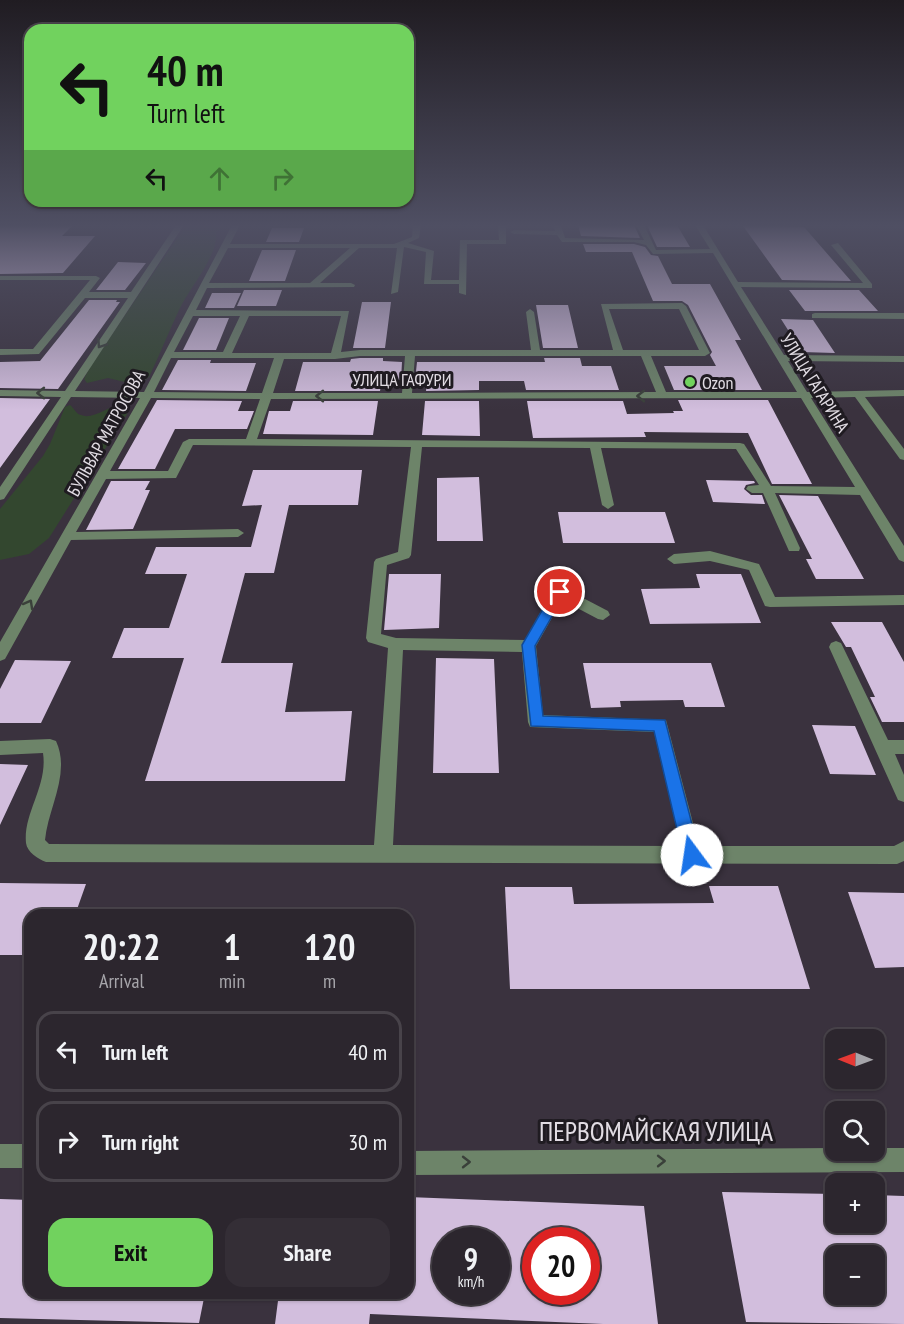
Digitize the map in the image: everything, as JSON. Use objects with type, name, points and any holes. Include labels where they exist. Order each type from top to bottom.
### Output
[{"type":"street","points":[[0,352],[36,352],[89,287]]},
{"type":"street","points":[[0,496],[5,481],[69,393],[139,287]]},
{"type":"street","name":"БУЛЬВАР МАТРОСОВА","points":[[0,655],[147,395],[204,287]]},
{"type":"street","points":[[394,292],[395,287]]},
{"type":"street","points":[[463,287],[463,292]]},
{"type":"street","name":"УЛИЦА ГАГАРИНА","points":[[737,287],[904,557]]},
{"type":"street","points":[[83,295],[134,295]]},
{"type":"street","points":[[168,355],[705,353],[682,306],[604,306],[619,353]]},
{"type":"street","points":[[530,312],[536,353]]},
{"type":"street","points":[[190,313],[346,313],[335,356]]},
{"type":"street","points":[[226,356],[246,313]]},
{"type":"street","points":[[815,316],[904,316]]},
{"type":"street","points":[[407,396],[411,353]]},
{"type":"street","points":[[645,353],[663,396]]},
{"type":"street","points":[[251,442],[280,356]]},
{"type":"street","points":[[781,358],[904,359]]},
{"type":"street","name":"УЛИЦА ГАФУРИ","points":[[0,393],[268,396],[804,396],[904,393]]},
{"type":"street","points":[[858,394],[904,457]]},
{"type":"street","points":[[101,475],[172,476],[189,442],[740,446],[767,489],[794,549]]},
{"type":"street","points":[[417,443],[404,555],[381,562],[373,638],[396,644],[528,645]]},
{"type":"street","points":[[595,445],[608,505]]},
{"type":"street","points":[[752,489],[863,491]]},
{"type":"street","points":[[67,536],[238,533]]},
{"type":"street","points":[[674,559],[710,556],[754,567],[770,602],[904,600]]},
{"type":"street","points":[[603,615],[560,592],[528,645],[537,722],[660,724],[692,855]]},
{"type":"street","points":[[383,854],[396,644]]},
{"type":"street","points":[[836,647],[904,794]]},
{"type":"street","points":[[0,748],[50,746],[54,760],[50,788],[35,830],[35,844],[46,853],[897,855],[904,850]]},
{"type":"street","points":[[883,747],[904,747]]},
{"type":"street","points":[[0,1155],[24,1156]]},
{"type":"street","name":"ПЕРВОМАЙСКАЯ УЛИЦА","points":[[414,1163],[904,1160]]},
{"type":"green space","points":[[144,287],[193,287],[180,308],[149,377],[143,381],[129,383],[108,378],[87,383],[84,379]]},
{"type":"green space","points":[[120,404],[128,408],[127,414],[49,538],[29,554],[0,560],[0,509],[43,456],[65,407],[70,405],[78,413],[90,416]]},
{"type":"building","points":[[99,287],[127,287],[125,290],[96,290]]},
{"type":"building","points":[[647,287],[712,287],[741,340],[735,340],[762,390],[674,390],[664,366],[716,366],[710,355],[712,352],[688,305],[682,301],[653,301]]},
{"type":"building","points":[[244,290],[282,290],[276,306],[237,306]]},
{"type":"building","points":[[789,290],[859,290],[878,311],[805,311]]},
{"type":"building","points":[[212,293],[241,293],[234,308],[205,308]]},
{"type":"building","points":[[89,300],[117,300],[116,302],[120,302],[58,389],[0,388],[0,362],[40,361]]},
{"type":"building","points":[[362,302],[391,302],[385,348],[353,348]]},
{"type":"building","points":[[536,305],[568,305],[578,348],[543,348]]},
{"type":"building","points":[[199,318],[229,318],[216,350],[183,350]]},
{"type":"building","points":[[781,319],[813,320],[835,353],[802,352]]},
{"type":"building","points":[[383,358],[383,361],[402,362],[401,380],[382,380],[380,391],[295,391],[303,362],[350,362],[351,359]]},
{"type":"building","points":[[544,358],[580,358],[582,366],[611,366],[619,390],[526,390],[524,381],[479,381],[479,390],[426,391],[427,381],[415,381],[417,362],[545,362]]},
{"type":"building","points":[[178,360],[256,363],[246,391],[162,390]]},
{"type":"building","points":[[0,398],[50,399],[0,468]]},
{"type":"building","points":[[157,400],[242,401],[238,411],[254,411],[247,429],[175,429],[155,469],[118,469]]},
{"type":"building","points":[[678,400],[768,400],[812,484],[772,484],[748,433],[644,432],[646,437],[533,438],[527,401],[623,401],[627,414],[683,411]]},
{"type":"building","points":[[293,401],[378,401],[373,435],[263,434],[269,411],[290,411]]},
{"type":"building","points":[[425,401],[479,401],[480,436],[422,435]]},
{"type":"building","points":[[253,470],[362,470],[358,505],[289,505],[274,573],[245,573],[221,663],[293,663],[285,712],[352,711],[345,781],[145,781],[184,658],[112,658],[124,628],[169,628],[187,574],[145,574],[156,547],[251,547],[262,505],[242,506]]},
{"type":"building","points":[[479,477],[483,541],[437,541],[437,478]]},
{"type":"building","points":[[706,480],[754,481],[755,483],[746,485],[744,489],[751,495],[762,495],[765,504],[713,502]]},
{"type":"building","points":[[111,481],[150,481],[145,490],[150,490],[133,529],[86,530]]},
{"type":"building","points":[[779,495],[818,496],[864,579],[816,579],[806,559],[812,559]]},
{"type":"building","points":[[558,512],[665,512],[675,543],[563,543]]},
{"type":"building","points":[[389,574],[441,574],[439,628],[384,630]]},
{"type":"building","points":[[696,574],[741,574],[761,623],[650,624],[641,589],[700,588]]},
{"type":"building","points":[[831,622],[882,622],[904,662],[904,722],[882,722],[870,697],[875,697],[851,647],[846,647]]},
{"type":"building","points":[[436,658],[494,659],[499,773],[433,773]]},
{"type":"building","points":[[15,660],[71,661],[41,723],[0,723],[0,689]]},
{"type":"building","points":[[583,663],[711,663],[725,707],[685,707],[683,700],[620,701],[621,707],[591,708]]},
{"type":"building","points":[[812,725],[855,726],[876,775],[830,774]]},
{"type":"building","points":[[0,764],[28,765],[0,825]]},
{"type":"building","points":[[0,883],[86,884],[77,909],[24,909],[24,955],[0,955]]},
{"type":"building","points":[[709,886],[778,886],[810,989],[510,989],[505,887],[572,887],[574,904],[714,903]]},
{"type":"building","points":[[848,892],[904,893],[904,967],[875,968]]},
{"type":"building","points":[[722,1192],[825,1194],[825,1233],[885,1233],[885,1195],[904,1196],[904,1324],[746,1322]]},
{"type":"building","points":[[414,1197],[644,1206],[658,1324],[603,1324],[370,1314],[369,1324],[275,1324],[278,1299],[414,1299]]},
{"type":"building","points":[[0,1199],[24,1200],[24,1299],[204,1299],[199,1323],[0,1318]]},
{"type":"place","name":"Ozon","points":[[690,382]]},
{"type":"route","points":[[560,592],[528,645],[537,722],[660,724],[692,855]]}]
